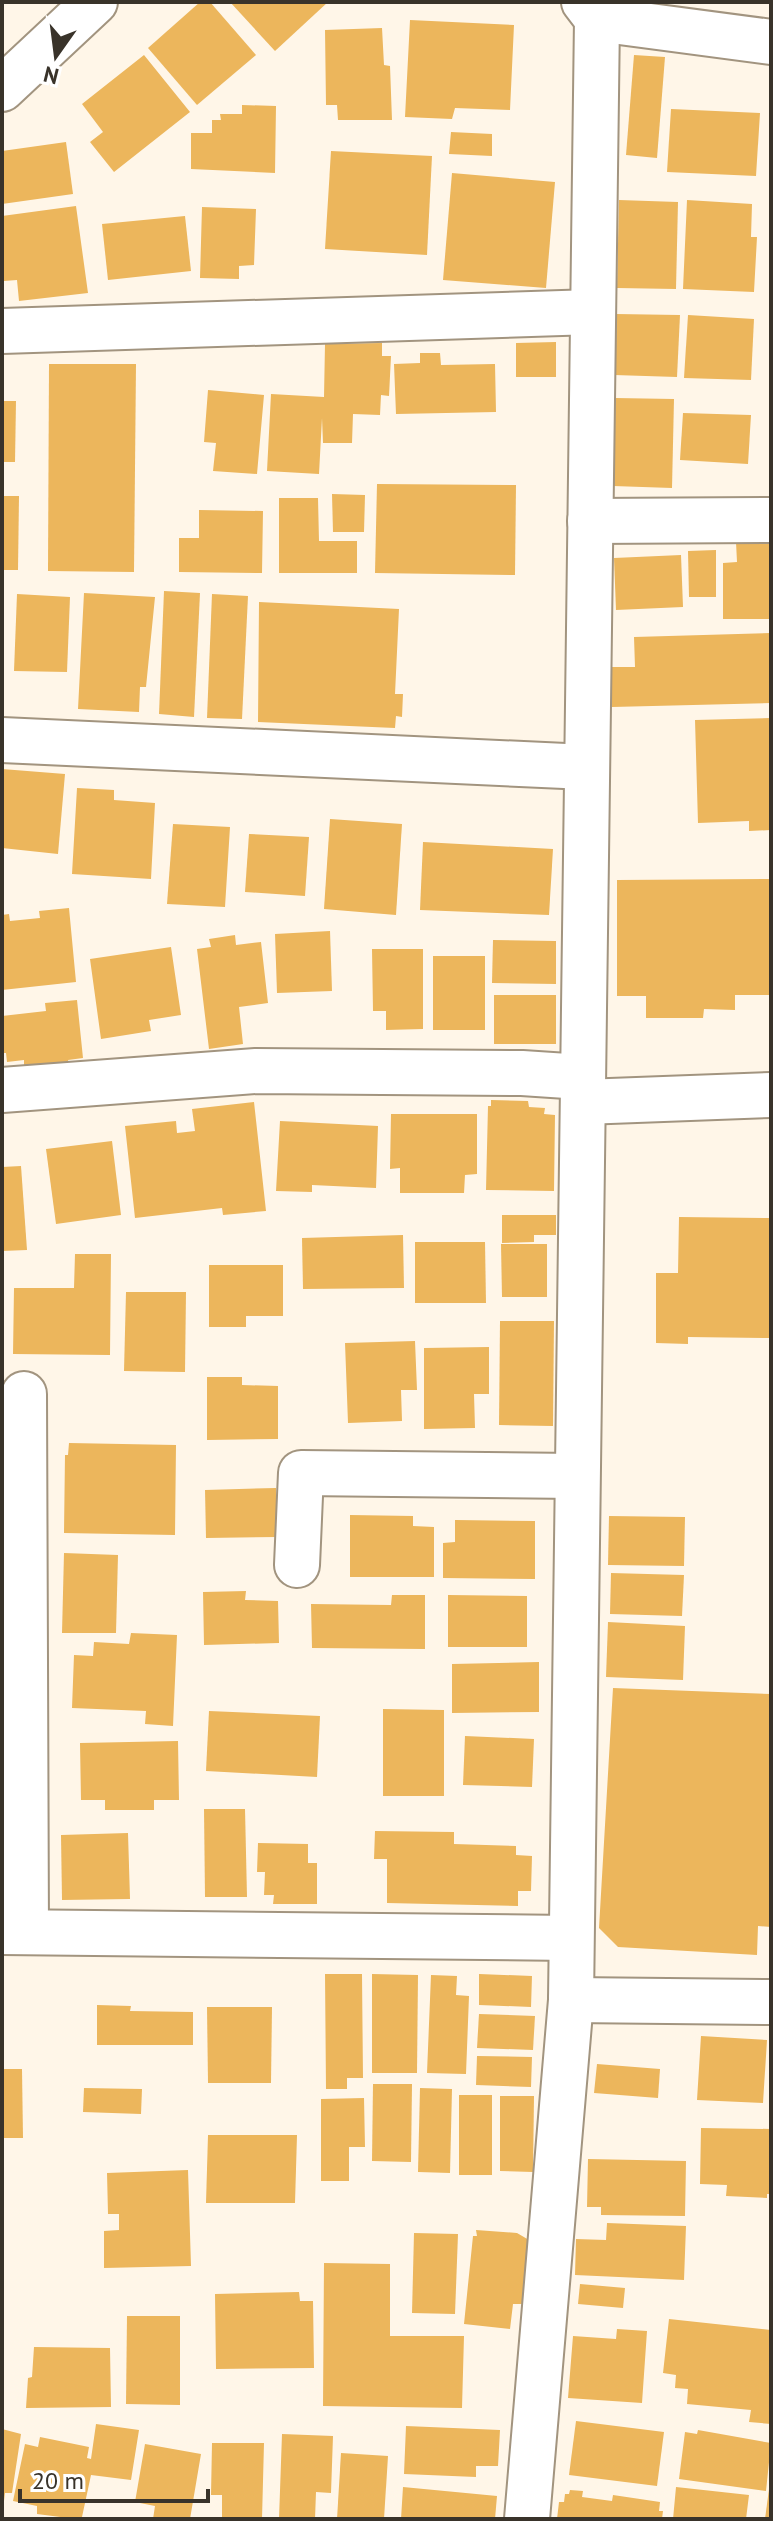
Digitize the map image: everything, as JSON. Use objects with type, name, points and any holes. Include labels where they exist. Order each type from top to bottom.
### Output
[{"type":"street","points":[[2,89],[95,2]]},
{"type":"street","points":[[527,2519],[571,2000],[593,312],[591,10],[771,42]]},
{"type":"street","points":[[2,331],[593,312]]},
{"type":"street","points":[[590,521],[771,520]]},
{"type":"street","points":[[2,740],[587,767]]},
{"type":"street","points":[[2,1090],[256,1071],[522,1073],[583,1090],[771,1095]]},
{"type":"street","points":[[24,1394],[14,1932],[571,1938]]},
{"type":"street","points":[[297,1565],[301,1473],[577,1476]]},
{"type":"street","points":[[571,2000],[771,2002]]},
{"type":"building","points":[[200,2],[210,2],[256,55],[197,105],[148,48]]},
{"type":"building","points":[[230,2],[328,2],[275,51]]},
{"type":"building","points":[[410,20],[514,25],[510,110],[455,108],[452,119],[405,117]]},
{"type":"building","points":[[382,28],[384,65],[390,66],[392,120],[338,120],[337,105],[326,105],[325,30]]},
{"type":"building","points":[[144,55],[190,112],[114,172],[90,142],[103,132],[82,104]]},
{"type":"building","points":[[634,55],[665,57],[657,158],[626,155]]},
{"type":"building","points":[[242,105],[276,106],[275,173],[191,169],[191,133],[212,133],[212,120],[221,120],[220,114],[242,114]]},
{"type":"building","points":[[671,109],[760,113],[756,176],[667,172]]},
{"type":"building","points":[[451,132],[492,134],[492,156],[449,154]]},
{"type":"building","points":[[66,142],[73,194],[2,204],[2,151]]},
{"type":"building","points":[[331,151],[432,156],[427,255],[325,249]]},
{"type":"building","points":[[452,173],[555,182],[546,288],[443,280]]},
{"type":"building","points":[[619,200],[678,202],[676,289],[617,288]]},
{"type":"building","points":[[687,200],[752,204],[751,237],[757,237],[754,292],[683,289]]},
{"type":"building","points":[[76,206],[88,293],[19,301],[17,280],[4,281],[2,216]]},
{"type":"building","points":[[202,207],[256,209],[254,265],[239,266],[239,279],[200,278]]},
{"type":"building","points":[[185,216],[191,271],[108,280],[102,224]]},
{"type":"building","points":[[616,314],[680,315],[677,377],[614,375]]},
{"type":"building","points":[[688,315],[754,319],[751,380],[684,378]]},
{"type":"building","points":[[556,342],[556,377],[516,377],[516,343]]},
{"type":"building","points":[[382,343],[382,356],[391,356],[389,396],[381,395],[380,415],[353,414],[352,443],[323,443],[322,418],[319,474],[267,471],[271,394],[324,397],[325,344]]},
{"type":"building","points":[[420,353],[440,353],[441,365],[495,364],[496,412],[396,414],[394,364],[420,363]]},
{"type":"building","points":[[49,364],[136,364],[134,572],[48,571]]},
{"type":"building","points":[[208,390],[264,395],[257,474],[213,471],[216,443],[204,442]]},
{"type":"building","points":[[615,398],[674,399],[672,488],[613,486]]},
{"type":"building","points":[[2,401],[16,401],[15,462],[2,462]]},
{"type":"building","points":[[683,413],[751,415],[748,464],[680,460]]},
{"type":"building","points":[[377,484],[516,485],[515,575],[375,573]]},
{"type":"building","points":[[332,494],[365,495],[364,532],[333,532]]},
{"type":"building","points":[[2,496],[19,496],[18,570],[2,570]]},
{"type":"building","points":[[279,498],[318,498],[319,541],[357,541],[357,573],[279,573]]},
{"type":"building","points":[[199,510],[263,511],[262,573],[179,572],[179,538],[199,538]]},
{"type":"building","points":[[736,542],[771,542],[771,619],[723,619],[723,563],[737,562]]},
{"type":"building","points":[[716,550],[716,597],[689,597],[688,551]]},
{"type":"building","points":[[681,555],[683,607],[616,610],[614,558]]},
{"type":"building","points":[[164,591],[200,593],[194,717],[159,714]]},
{"type":"building","points":[[84,593],[155,597],[146,687],[140,687],[139,712],[78,709]]},
{"type":"building","points":[[17,594],[70,597],[67,672],[14,671]]},
{"type":"building","points":[[212,594],[248,596],[242,719],[207,718]]},
{"type":"building","points":[[259,602],[399,609],[395,694],[403,694],[402,717],[396,716],[395,728],[258,722]]},
{"type":"building","points":[[771,633],[771,703],[612,707],[611,667],[635,667],[634,637]]},
{"type":"building","points":[[771,718],[771,830],[749,831],[749,821],[698,823],[695,720]]},
{"type":"building","points":[[2,769],[65,774],[58,854],[2,848]]},
{"type":"building","points":[[77,788],[114,790],[114,800],[155,803],[151,879],[72,874]]},
{"type":"building","points":[[330,819],[402,824],[396,915],[324,909]]},
{"type":"building","points":[[173,824],[230,827],[225,907],[167,904]]},
{"type":"building","points":[[249,834],[309,837],[305,896],[245,892]]},
{"type":"building","points":[[423,842],[553,849],[549,915],[420,910]]},
{"type":"building","points":[[771,879],[771,995],[735,995],[735,1010],[704,1009],[703,1018],[646,1018],[646,996],[617,996],[617,880]]},
{"type":"building","points":[[69,908],[76,982],[2,990],[2,915],[9,914],[10,921],[40,918],[39,911]]},
{"type":"building","points":[[330,931],[332,991],[277,993],[275,934]]},
{"type":"building","points":[[235,935],[236,945],[261,942],[268,1003],[239,1007],[243,1044],[209,1049],[197,949],[211,947],[209,939]]},
{"type":"building","points":[[493,940],[556,941],[556,984],[492,983]]},
{"type":"building","points":[[171,947],[181,1015],[149,1020],[151,1031],[101,1039],[90,959]]},
{"type":"building","points":[[372,949],[423,949],[423,1029],[386,1030],[386,1011],[373,1011]]},
{"type":"building","points":[[433,956],[485,956],[485,1030],[433,1030]]},
{"type":"building","points":[[494,995],[556,995],[556,1044],[494,1044]]},
{"type":"building","points":[[77,1000],[83,1058],[68,1060],[69,1064],[24,1068],[24,1060],[7,1062],[6,1053],[2,1053],[2,1016],[46,1011],[45,1003]]},
{"type":"building","points":[[491,1100],[528,1101],[529,1107],[545,1108],[544,1114],[555,1115],[554,1191],[486,1190],[488,1106],[491,1106]]},
{"type":"building","points":[[254,1102],[266,1211],[223,1215],[222,1208],[135,1218],[125,1126],[176,1121],[177,1133],[195,1131],[192,1109]]},
{"type":"building","points":[[391,1114],[477,1114],[477,1174],[465,1175],[464,1193],[400,1193],[400,1168],[390,1169]]},
{"type":"building","points":[[280,1121],[378,1126],[376,1188],[312,1185],[312,1192],[276,1191]]},
{"type":"building","points":[[112,1141],[121,1215],[56,1224],[46,1149]]},
{"type":"building","points":[[21,1166],[27,1250],[2,1251],[2,1167]]},
{"type":"building","points":[[502,1215],[556,1215],[556,1235],[534,1235],[534,1242],[502,1243]]},
{"type":"building","points":[[679,1217],[771,1218],[771,1338],[688,1337],[688,1344],[656,1343],[656,1273],[678,1273]]},
{"type":"building","points":[[403,1235],[404,1288],[303,1289],[302,1238]]},
{"type":"building","points":[[415,1242],[485,1242],[486,1303],[415,1303]]},
{"type":"building","points":[[501,1244],[547,1244],[547,1297],[502,1297]]},
{"type":"building","points":[[75,1254],[111,1254],[110,1355],[13,1354],[14,1288],[74,1288]]},
{"type":"building","points":[[209,1265],[283,1265],[283,1316],[246,1316],[246,1327],[209,1327]]},
{"type":"building","points":[[126,1292],[186,1292],[185,1372],[124,1371]]},
{"type":"building","points":[[500,1321],[554,1321],[553,1426],[499,1425]]},
{"type":"building","points":[[415,1341],[417,1390],[401,1390],[402,1421],[348,1423],[345,1343]]},
{"type":"building","points":[[489,1347],[489,1394],[474,1394],[475,1428],[424,1429],[424,1348]]},
{"type":"building","points":[[207,1377],[242,1377],[242,1385],[278,1386],[278,1439],[207,1440]]},
{"type":"building","points":[[69,1443],[176,1445],[175,1535],[64,1533],[65,1455],[68,1455]]},
{"type":"building","points":[[276,1488],[277,1537],[206,1538],[205,1490]]},
{"type":"building","points":[[350,1515],[413,1516],[413,1526],[434,1527],[434,1577],[350,1577]]},
{"type":"building","points":[[609,1516],[685,1517],[684,1566],[608,1565]]},
{"type":"building","points":[[455,1520],[535,1521],[535,1579],[443,1578],[443,1543],[455,1542]]},
{"type":"building","points":[[64,1553],[118,1555],[116,1633],[62,1633]]},
{"type":"building","points":[[611,1573],[684,1575],[682,1616],[610,1614]]},
{"type":"building","points":[[246,1591],[245,1600],[278,1601],[279,1643],[204,1645],[203,1592]]},
{"type":"building","points":[[392,1595],[425,1595],[425,1649],[312,1648],[311,1604],[391,1605]]},
{"type":"building","points":[[448,1595],[527,1596],[527,1647],[448,1647]]},
{"type":"building","points":[[608,1622],[685,1626],[683,1680],[606,1677]]},
{"type":"building","points":[[131,1633],[177,1635],[173,1726],[145,1724],[146,1711],[72,1708],[74,1655],[93,1656],[94,1642],[129,1644]]},
{"type":"building","points":[[539,1662],[539,1712],[452,1713],[452,1664]]},
{"type":"building","points":[[613,1688],[771,1694],[771,1927],[758,1926],[757,1955],[618,1947],[599,1928]]},
{"type":"building","points":[[383,1709],[444,1710],[444,1796],[383,1796]]},
{"type":"building","points":[[209,1711],[320,1716],[317,1777],[206,1771]]},
{"type":"building","points":[[465,1736],[534,1739],[532,1787],[463,1785]]},
{"type":"building","points":[[178,1741],[179,1800],[154,1800],[154,1810],[105,1810],[105,1800],[81,1800],[80,1743]]},
{"type":"building","points":[[204,1809],[245,1809],[247,1897],[205,1897]]},
{"type":"building","points":[[375,1831],[454,1832],[454,1844],[516,1846],[516,1855],[532,1856],[531,1891],[518,1891],[518,1906],[387,1903],[387,1859],[374,1859]]},
{"type":"building","points":[[128,1833],[130,1899],[62,1900],[61,1835]]},
{"type":"building","points":[[258,1843],[308,1844],[308,1863],[317,1863],[317,1904],[273,1904],[274,1895],[264,1895],[265,1872],[257,1872]]},
{"type":"building","points":[[325,1974],[362,1974],[363,2078],[347,2078],[347,2089],[326,2089]]},
{"type":"building","points":[[372,1974],[418,1975],[417,2073],[372,2073]]},
{"type":"building","points":[[479,1974],[532,1976],[531,2007],[479,2005]]},
{"type":"building","points":[[431,1975],[457,1976],[456,1995],[469,1996],[466,2074],[427,2073]]},
{"type":"building","points":[[97,2005],[131,2006],[130,2011],[193,2012],[193,2045],[97,2045]]},
{"type":"building","points":[[207,2007],[272,2007],[271,2083],[208,2083]]},
{"type":"building","points":[[479,2014],[535,2016],[533,2050],[477,2048]]},
{"type":"building","points":[[701,2036],[767,2040],[763,2103],[697,2100]]},
{"type":"building","points":[[477,2056],[532,2057],[531,2087],[476,2085]]},
{"type":"building","points":[[597,2064],[660,2069],[658,2098],[594,2093]]},
{"type":"building","points":[[2,2069],[22,2069],[23,2138],[2,2138]]},
{"type":"building","points":[[373,2084],[412,2084],[411,2162],[372,2161]]},
{"type":"building","points":[[84,2088],[142,2089],[141,2114],[83,2112]]},
{"type":"building","points":[[420,2088],[452,2089],[450,2173],[418,2172]]},
{"type":"building","points":[[459,2095],[492,2095],[492,2175],[459,2175]]},
{"type":"building","points":[[500,2096],[534,2096],[533,2172],[500,2171]]},
{"type":"building","points":[[364,2098],[365,2147],[349,2147],[349,2181],[321,2181],[321,2099]]},
{"type":"building","points":[[701,2128],[771,2129],[771,2194],[767,2194],[767,2198],[726,2196],[727,2185],[700,2184]]},
{"type":"building","points":[[208,2135],[297,2135],[295,2203],[206,2203]]},
{"type":"building","points":[[588,2159],[686,2161],[685,2216],[601,2215],[601,2207],[587,2207]]},
{"type":"building","points":[[188,2170],[191,2266],[104,2268],[104,2231],[119,2230],[119,2214],[108,2214],[107,2173]]},
{"type":"building","points":[[607,2223],[686,2226],[684,2280],[575,2275],[576,2239],[606,2240]]},
{"type":"building","points":[[476,2230],[517,2233],[529,2240],[522,2304],[513,2304],[510,2329],[464,2324]]},
{"type":"building","points":[[414,2233],[458,2234],[455,2314],[412,2313]]},
{"type":"building","points":[[324,2263],[390,2264],[390,2336],[464,2336],[462,2408],[323,2406]]},
{"type":"building","points":[[580,2284],[625,2288],[623,2308],[578,2304]]},
{"type":"building","points":[[299,2292],[300,2301],[313,2301],[314,2368],[216,2369],[215,2294]]},
{"type":"building","points":[[127,2316],[180,2316],[180,2405],[126,2404]]},
{"type":"building","points":[[669,2319],[771,2330],[771,2424],[749,2422],[751,2410],[687,2404],[688,2389],[675,2388],[676,2375],[663,2373]]},
{"type":"building","points":[[617,2329],[647,2331],[642,2403],[568,2398],[573,2336],[616,2339]]},
{"type":"building","points":[[34,2347],[110,2348],[111,2407],[26,2408]]},
{"type":"building","points":[[576,2421],[664,2432],[657,2486],[569,2475]]},
{"type":"building","points":[[96,2424],[139,2430],[131,2480],[91,2475],[82,2517],[76,2519],[37,2514],[37,2506],[13,2501],[25,2444],[38,2447],[40,2437],[89,2447],[87,2458],[91,2459]]},
{"type":"building","points":[[406,2426],[500,2430],[498,2466],[476,2466],[476,2477],[404,2474]]},
{"type":"building","points":[[2,2429],[21,2434],[12,2493],[5,2493],[4,2501]]},
{"type":"building","points":[[698,2430],[771,2443],[766,2491],[679,2479],[685,2432],[697,2434]]},
{"type":"building","points":[[282,2434],[333,2436],[331,2493],[316,2492],[315,2519],[279,2519]]},
{"type":"building","points":[[212,2443],[264,2443],[262,2519],[222,2519],[222,2495],[211,2495]]},
{"type":"building","points":[[145,2444],[201,2454],[190,2519],[153,2519],[155,2506],[135,2502]]},
{"type":"building","points":[[341,2453],[388,2456],[384,2519],[337,2519]]},
{"type":"building","points":[[403,2487],[497,2496],[495,2519],[401,2519]]},
{"type":"building","points":[[676,2487],[749,2495],[746,2519],[673,2519]]},
{"type":"building","points":[[769,2489],[771,2519],[765,2519]]},
{"type":"building","points":[[570,2490],[583,2491],[582,2497],[612,2501],[613,2495],[660,2502],[662,2519],[557,2519],[559,2502],[564,2502],[565,2494],[569,2494]]}]
